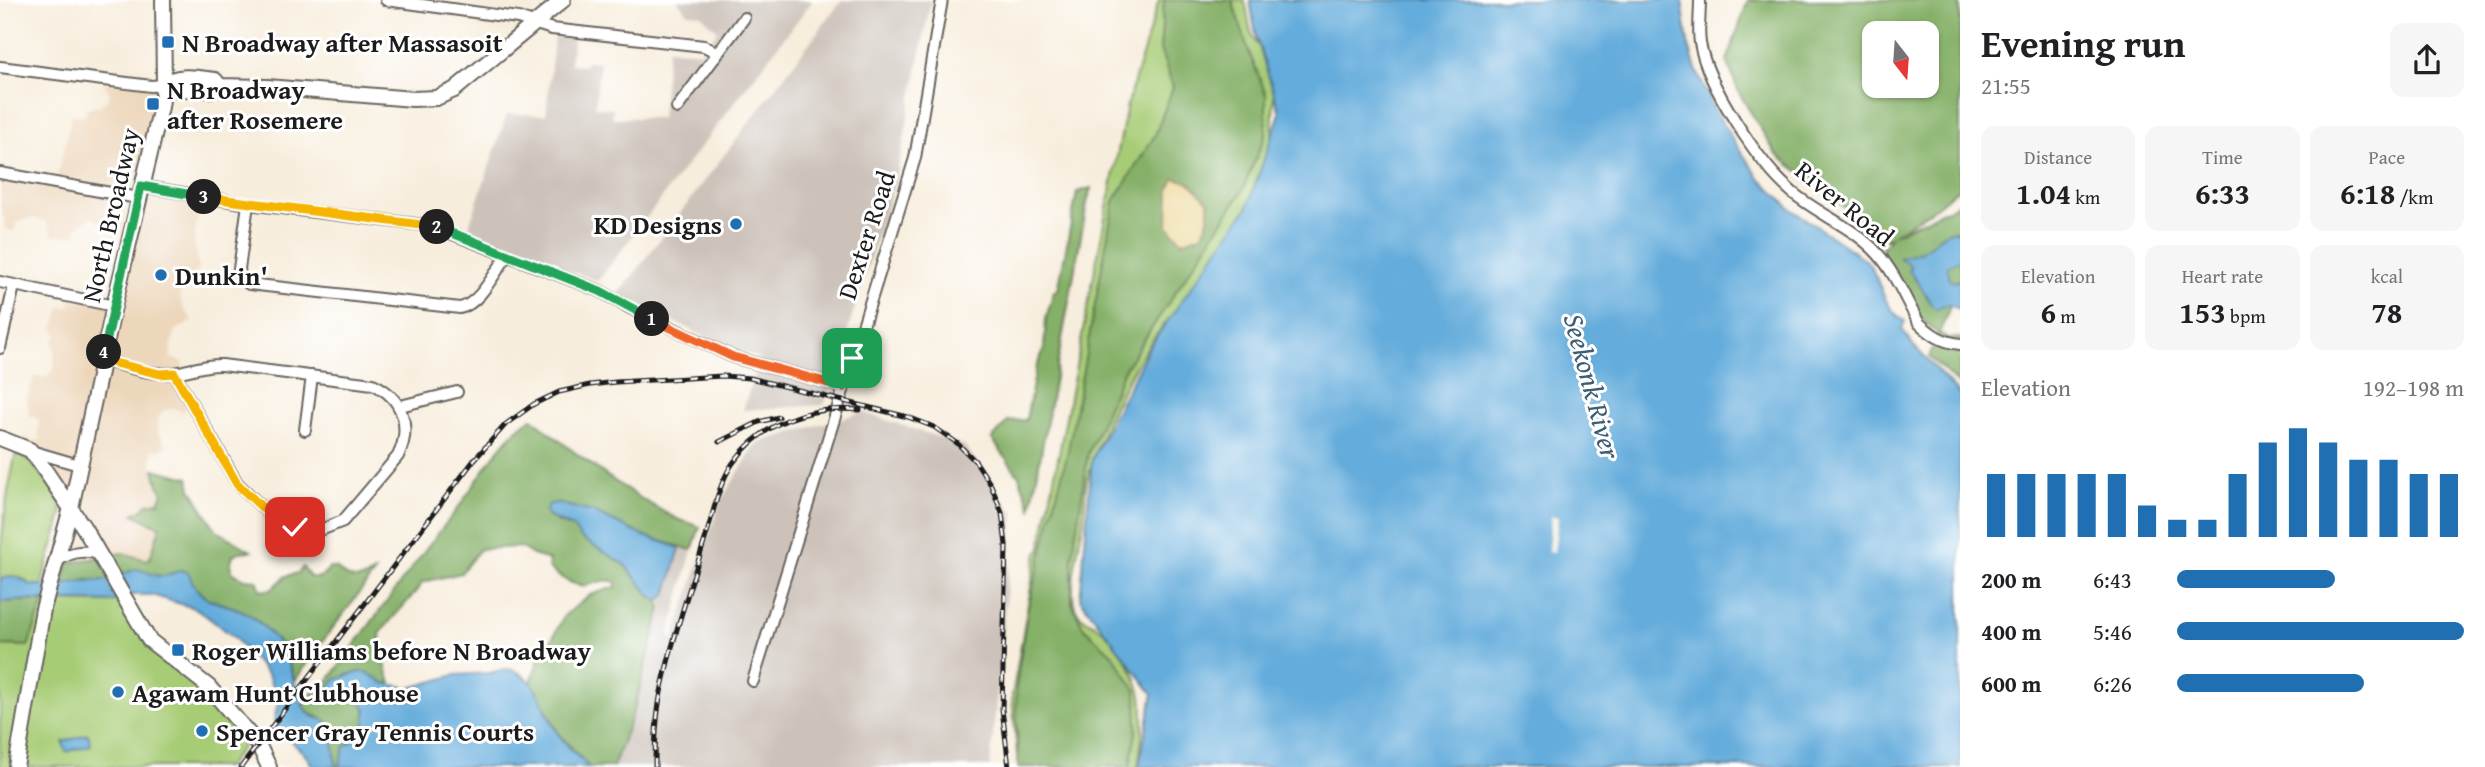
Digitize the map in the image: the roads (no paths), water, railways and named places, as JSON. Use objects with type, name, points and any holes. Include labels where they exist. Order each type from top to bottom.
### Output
[{"type":"main road","name":"North Broadway","points":[[16,767],[43,609],[71,508],[164,85],[163,0]]},
{"type":"main road","points":[[164,85],[173,89],[267,87],[436,99],[461,85],[562,0]]},
{"type":"main road","points":[[0,438],[30,450],[100,554],[149,640],[209,687],[258,746],[269,767]]},
{"type":"street","points":[[386,0],[518,18],[551,29],[704,46],[718,53]]},
{"type":"street","name":"Dexter Road","points":[[753,681],[915,158],[942,0]]},
{"type":"street","name":"River Road","points":[[1700,0],[1700,41],[1710,71],[1734,118],[1768,167],[1791,192],[1864,241],[1883,260],[1919,323],[1935,337],[1959,347]]},
{"type":"street","points":[[677,108],[744,18]]},
{"type":"street","points":[[0,67],[151,86],[164,85]]},
{"type":"street","points":[[0,173],[427,225],[600,291],[630,309],[733,357],[843,387]]},
{"type":"street","points":[[248,204],[239,269],[240,275],[249,284],[452,309],[467,306],[475,299],[508,255]]},
{"type":"street","points":[[0,282],[114,306]]},
{"type":"street","points":[[0,348],[14,286]]},
{"type":"street","points":[[102,360],[160,374],[222,365],[373,384],[400,406],[403,446],[398,456],[343,521],[323,529],[295,527],[267,512],[237,484],[174,373]]},
{"type":"street","points":[[304,430],[312,376]]},
{"type":"street","points":[[400,406],[457,393]]},
{"type":"street","points":[[30,450],[79,465]]},
{"type":"street","points":[[54,563],[75,551],[100,554]]},
{"type":"water","name":"Seekonk River","points":[[1250,0],[1682,0],[1688,43],[1697,72],[1714,109],[1758,176],[1790,208],[1867,261],[1891,308],[1905,321],[1902,329],[1913,345],[1960,395],[1960,767],[1139,767],[1153,694],[1080,599],[1092,459],[1148,349],[1247,208],[1280,113],[1256,36]]},
{"type":"water","points":[[1954,230],[1960,233],[1960,260],[1947,266],[1949,279],[1954,282],[1960,280],[1960,310],[1948,305],[1937,309],[1931,305],[1909,271],[1910,265],[1900,258],[1923,250],[1942,235]]},
{"type":"water","points":[[550,504],[593,512],[644,536],[680,548],[666,595],[658,601],[624,564],[581,538],[573,527],[547,516],[546,509]]},
{"type":"water","points":[[136,569],[163,576],[180,571],[188,572],[199,592],[205,597],[236,608],[264,626],[278,642],[288,660],[306,710],[326,721],[334,747],[336,767],[313,767],[304,754],[282,733],[274,720],[278,703],[268,675],[235,638],[197,609],[152,595],[131,595],[111,602],[0,602],[0,580],[10,576],[18,577],[31,585],[62,585],[109,580]]},
{"type":"water","points":[[504,669],[515,671],[532,684],[558,734],[589,767],[339,767],[345,746],[364,734],[366,709],[361,701],[332,697],[329,688],[336,679],[367,672],[384,683],[410,688],[455,675],[490,673]]},
{"type":"water","points":[[88,734],[91,745],[66,752],[63,742]]},
{"type":"railway","points":[[241,767],[474,460],[506,424],[534,404],[559,392],[590,385],[723,376],[750,378],[908,417],[934,427],[957,443],[976,462],[991,485],[1002,513],[1006,545],[1002,709],[1009,767]]},
{"type":"railway","points":[[655,767],[657,720],[665,672],[717,497],[728,471],[758,437],[789,419],[823,410],[860,410]]},
{"type":"railway","points":[[719,442],[759,422],[779,417]]},
{"type":"place","name":"N Broadway after Massasoit","points":[[168,42]]},
{"type":"place","name":"N Broadway after Rosemere","points":[[153,104]]},
{"type":"place","name":"KD Designs","points":[[736,224]]},
{"type":"place","name":"Dunkin'","points":[[161,275]]},
{"type":"place","name":"Roger Williams before N Broadway","points":[[178,650]]},
{"type":"place","name":"Agawam Hunt Clubhouse","points":[[118,692]]},
{"type":"place","name":"Spencer Gray Tennis Courts","points":[[202,731]]}]
